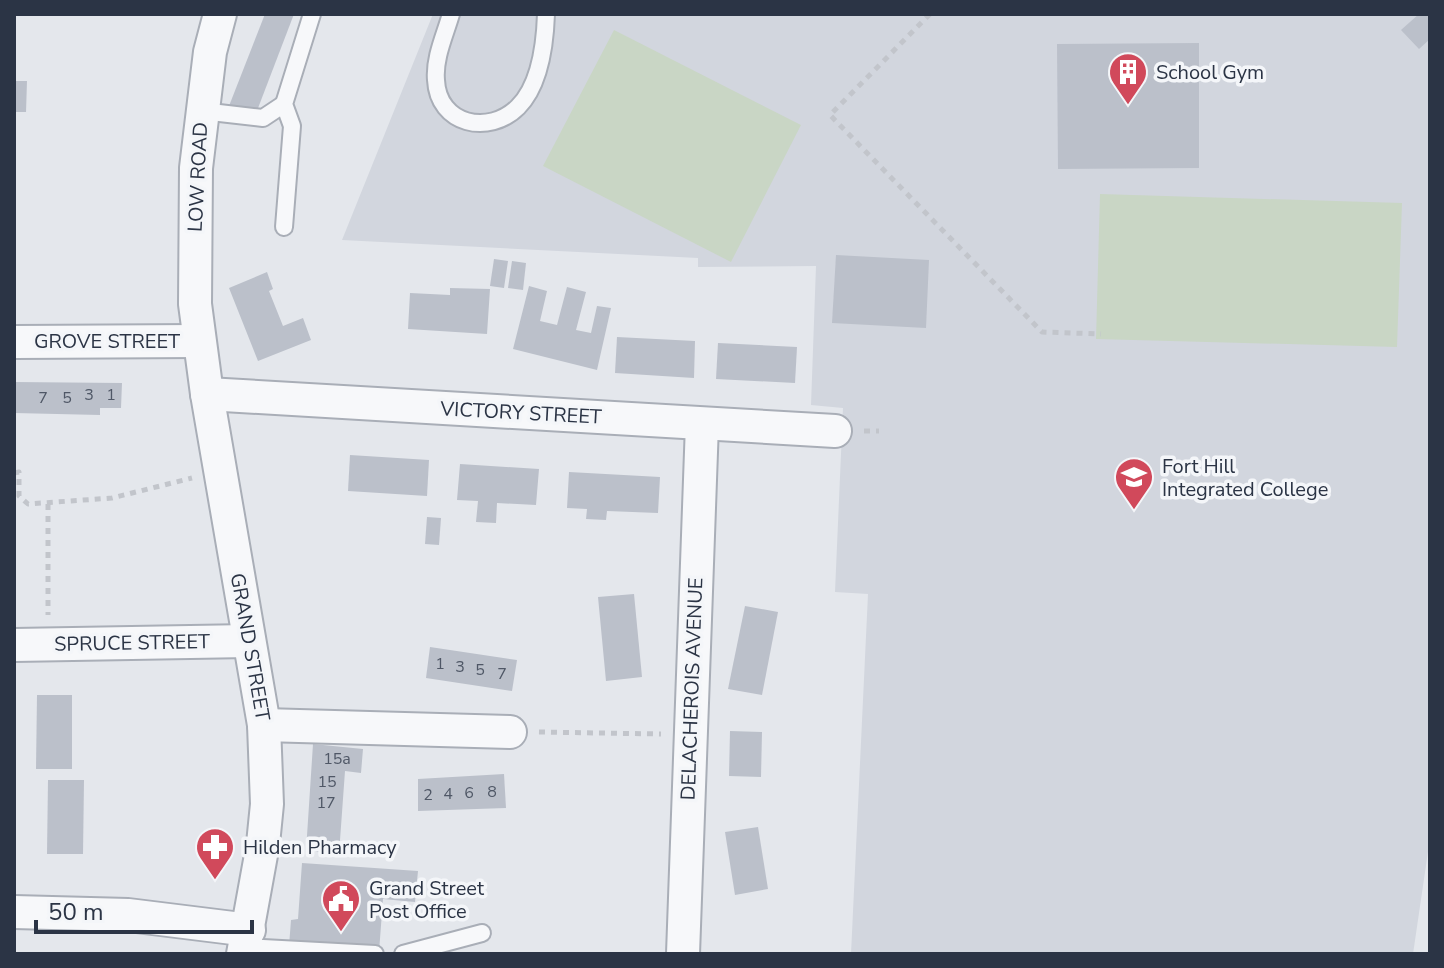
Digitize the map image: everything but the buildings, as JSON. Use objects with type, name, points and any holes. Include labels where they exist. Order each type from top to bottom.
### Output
[{"type":"street","name":"LOW ROAD","points":[[199,341],[195,304],[195,204],[212,15]]},
{"type":"street","name":"GROVE STREET","points":[[14,342],[199,341]]},
{"type":"street","name":"GRAND STREET","points":[[199,341],[264,725],[267,804],[246,943]]},
{"type":"street","name":"VICTORY STREET","points":[[207,394],[835,431]]},
{"type":"street","name":"DELACHEROIS AVENUE","points":[[683,954],[702,424]]},
{"type":"street","name":"SPRUCE STREET","points":[[14,645],[249,641]]},
{"type":"street","points":[[264,725],[523,732]]},
{"type":"street","points":[[14,912],[128,915],[246,943]]},
{"type":"lane","points":[[284,227],[292,126],[284,104],[312,14]]},
{"type":"lane","points":[[451,14],[435,67],[440,99],[466,123],[482,125],[502,120],[519,106],[533,84],[545,36],[546,14]]},
{"type":"lane","points":[[202,111],[263,118],[284,104]]},
{"type":"lane","points":[[403,954],[482,933]]},
{"type":"lane","points":[[246,943],[375,954]]},
{"type":"path","points":[[930,14],[830,115],[1042,332],[1101,334]]},
{"type":"path","points":[[14,473],[19,472],[19,496],[28,504],[48,504],[112,498],[220,471]]},
{"type":"path","points":[[48,504],[49,645]]},
{"type":"path","points":[[523,732],[690,734]]},
{"type":"shaded area","name":"Fort Hill Integrated College","points":[[433,14],[1430,14],[1430,838],[1413,954],[851,954],[868,594],[835,592],[843,408],[811,405],[816,266],[698,267],[698,258],[342,240]]},
{"type":"green space","points":[[614,30],[801,125],[731,262],[543,166]]},
{"type":"green space","points":[[1100,194],[1402,203],[1397,347],[1096,339]]},
{"type":"place","name":"School Gym","points":[[1128,106]]},
{"type":"place","name":"Fort Hill Integrated College","points":[[1134,511]]},
{"type":"place","name":"Hilden Pharmacy","points":[[215,881]]},
{"type":"place","name":"Grand Street Post Office","points":[[341,933]]}]
